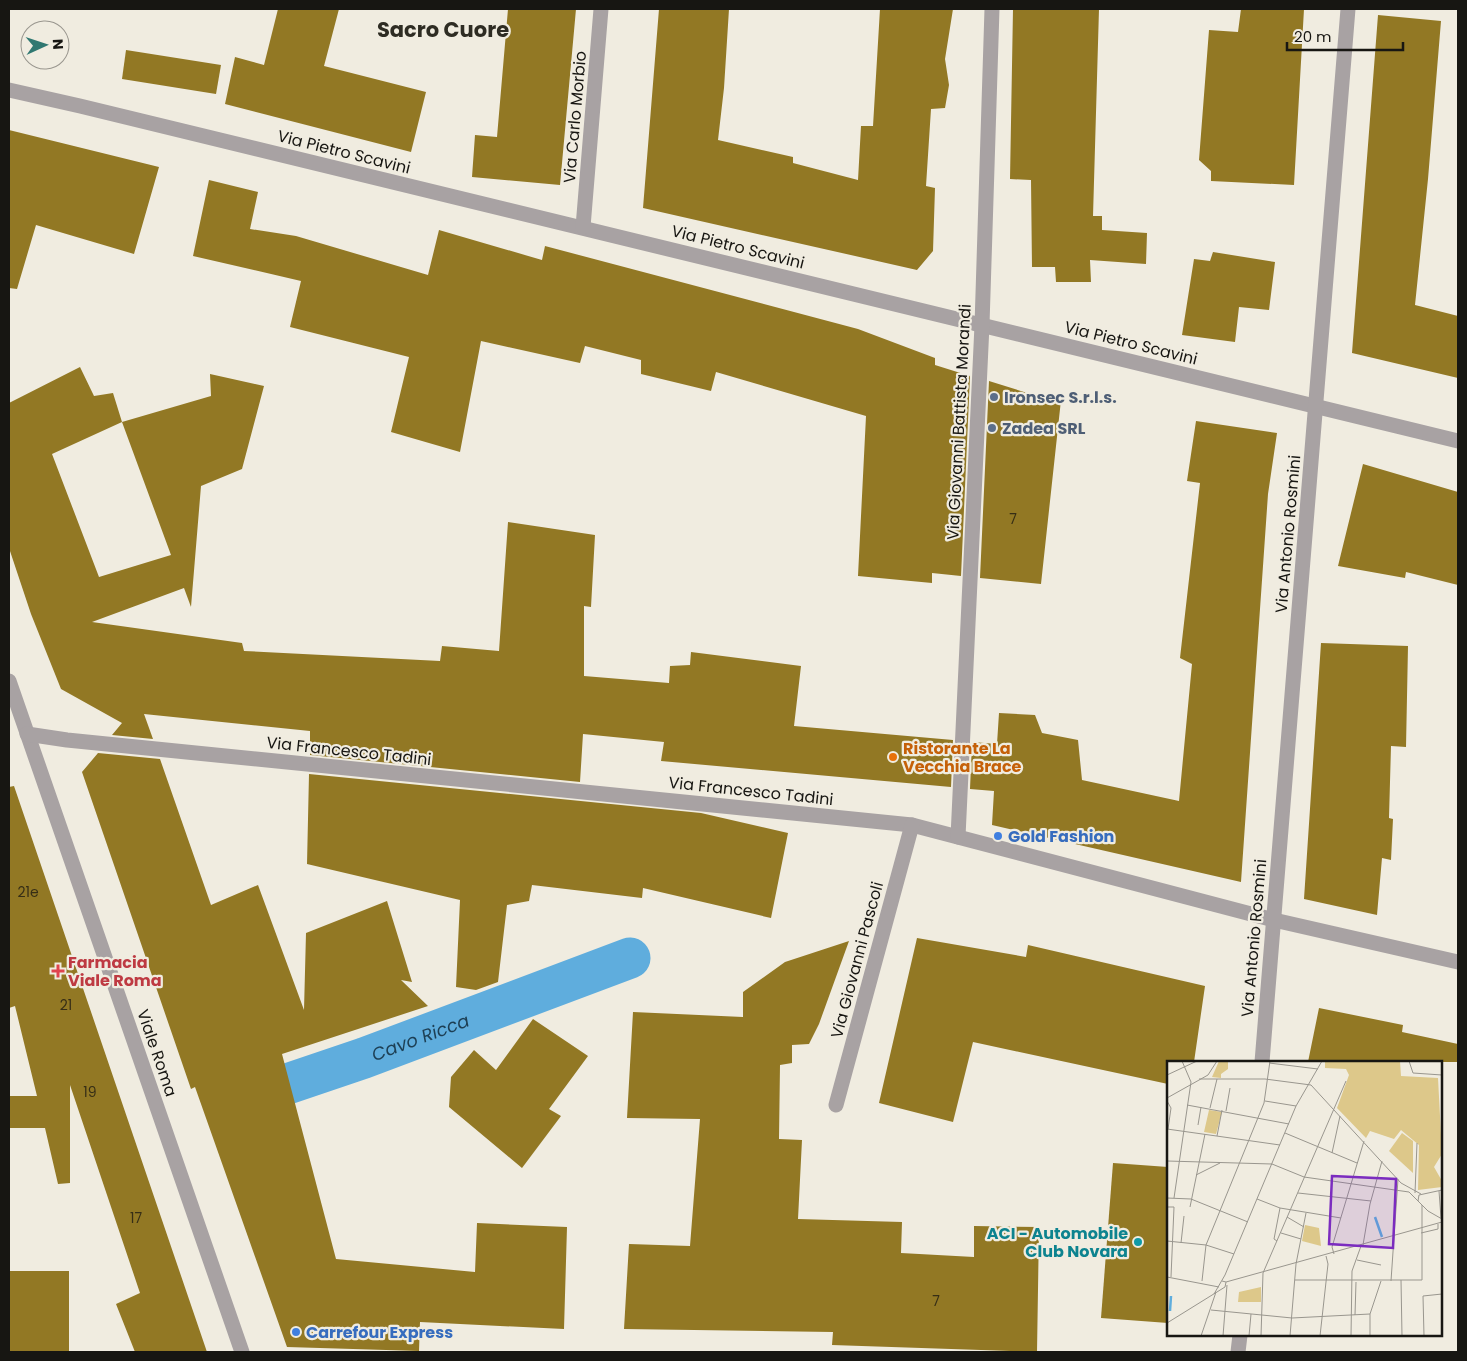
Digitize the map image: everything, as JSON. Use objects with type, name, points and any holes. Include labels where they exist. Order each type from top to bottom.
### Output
[{"type":"street","name":"Via Carlo Morbio","points":[[583,228],[601,9]]},
{"type":"street","name":"Via Giovanni Battista Morandi","points":[[958,837],[982,325],[992,9]]},
{"type":"street","name":"Via Antonio Rosmini","points":[[1262,1061],[1348,9]]},
{"type":"street","name":"Via Pietro Scavini","points":[[9,90],[90,108],[1458,441]]},
{"type":"street","name":"Viale Roma","points":[[10,689],[28,734],[242,1352]]},
{"type":"street","name":"Via Francesco Tadini","points":[[28,734],[67,740],[912,825],[1274,920],[1458,962]]},
{"type":"street","name":"Via Giovanni Pascoli","points":[[836,1105],[912,825]]},
{"type":"street","points":[[1238,1352],[1240,1336]]},
{"type":"building","points":[[278,9],[339,9],[324,66],[426,92],[411,152],[225,104],[235,57],[264,65]]},
{"type":"building","points":[[508,9],[576,9],[560,185],[472,177],[475,135],[497,137]]},
{"type":"building","points":[[659,9],[729,9],[724,88],[718,140],[793,157],[793,163],[858,180],[861,126],[873,126],[880,9],[953,9],[945,59],[949,85],[945,108],[931,109],[926,186],[935,188],[933,251],[917,270],[643,208]]},
{"type":"building","points":[[1013,9],[1099,9],[1093,216],[1102,216],[1102,230],[1147,233],[1146,264],[1090,260],[1091,282],[1056,282],[1055,267],[1032,267],[1031,180],[1010,179]]},
{"type":"building","points":[[1241,9],[1304,9],[1294,185],[1211,181],[1211,171],[1199,160],[1209,30],[1238,32]]},
{"type":"building","points":[[1378,15],[1441,21],[1415,305],[1458,316],[1458,378],[1352,353]]},
{"type":"building","points":[[126,50],[221,65],[216,94],[122,79]]},
{"type":"building","points":[[9,130],[159,167],[134,254],[36,225],[17,289],[9,288]]},
{"type":"building","points":[[209,180],[258,192],[250,229],[296,236],[428,275],[439,230],[542,260],[545,246],[858,329],[935,358],[935,365],[970,376],[961,576],[932,573],[932,583],[858,576],[866,416],[716,372],[711,391],[641,374],[641,360],[585,346],[580,363],[481,341],[460,452],[391,432],[409,357],[290,327],[301,281],[193,256]]},
{"type":"building","points":[[1213,252],[1275,262],[1269,310],[1239,307],[1235,342],[1182,335],[1194,259],[1210,261]]},
{"type":"building","points":[[80,367],[94,396],[113,393],[122,422],[211,396],[210,374],[264,386],[242,469],[201,486],[191,607],[184,588],[92,622],[242,643],[244,651],[440,661],[442,646],[499,651],[508,522],[595,535],[591,607],[584,606],[584,676],[669,683],[670,666],[690,665],[691,652],[801,666],[794,726],[953,740],[951,787],[661,761],[664,742],[583,734],[580,782],[310,755],[310,731],[144,714],[153,739],[112,735],[122,723],[61,689],[31,614],[9,548],[9,403]],"holes":[[[122,422],[171,555],[99,577],[52,454]]]},
{"type":"building","points":[[989,381],[1024,392],[1061,400],[1041,584],[980,578]]},
{"type":"building","points":[[1196,421],[1277,433],[1268,494],[1241,882],[992,825],[994,791],[970,789],[972,742],[997,744],[999,713],[1035,715],[1042,733],[1078,740],[1082,780],[1179,801],[1192,664],[1180,658],[1200,483],[1187,481]]},
{"type":"building","points":[[1363,464],[1458,492],[1458,585],[1406,572],[1405,578],[1338,566]]},
{"type":"building","points":[[1321,643],[1408,646],[1406,747],[1391,746],[1389,818],[1393,819],[1391,860],[1382,858],[1377,915],[1304,899]]},
{"type":"building","points":[[98,753],[160,759],[211,905],[258,885],[304,1010],[306,933],[387,901],[412,982],[401,980],[428,1006],[282,1054],[336,1259],[475,1272],[477,1223],[567,1227],[564,1329],[420,1322],[419,1351],[287,1347],[195,1087],[191,1089],[82,772]]},
{"type":"building","points":[[309,774],[701,813],[788,833],[771,918],[643,888],[642,898],[532,885],[529,901],[507,905],[498,982],[476,990],[456,987],[460,900],[307,864]]},
{"type":"building","points":[[14,786],[207,1352],[135,1352],[116,1304],[140,1293],[70,1085],[70,1183],[58,1184],[45,1128],[9,1128],[9,1096],[37,1096],[15,1006],[9,1008],[9,787]]},
{"type":"building","points":[[917,938],[1026,957],[1028,945],[1205,986],[1194,1061],[1167,1061],[1167,1084],[973,1042],[953,1122],[879,1103]]},
{"type":"building","points":[[849,941],[819,1024],[809,1044],[792,1045],[792,1063],[780,1065],[779,1139],[802,1140],[798,1219],[902,1222],[901,1253],[974,1257],[974,1226],[1039,1227],[1037,1352],[832,1345],[833,1332],[624,1329],[629,1244],[690,1246],[700,1119],[627,1118],[633,1012],[743,1017],[743,992],[785,962]]},
{"type":"building","points":[[1319,1008],[1403,1025],[1402,1032],[1458,1044],[1458,1062],[1308,1061]]},
{"type":"building","points":[[533,1019],[588,1056],[549,1109],[561,1116],[522,1168],[449,1107],[451,1077],[474,1050],[496,1070]]},
{"type":"building","name":"ACI - Automobile Club Novara","points":[[1113,1163],[1167,1167],[1167,1323],[1101,1318]]},
{"type":"building","points":[[9,1271],[69,1271],[69,1351],[9,1351]]},
{"type":"waterway","name":"Cavo Ricca","points":[[237,1101],[364,1058],[630,958]]},
{"type":"place","name":"Ironsec S.r.l.s.","points":[[994,397]]},
{"type":"place","name":"Zadea SRL","points":[[992,428]]},
{"type":"place","name":"Ristorante La Vecchia Brace","points":[[893,757]]},
{"type":"place","name":"Gold Fashion","points":[[998,836]]},
{"type":"place","name":"Farmacia Viale Roma","points":[[58,971]]},
{"type":"place","name":"ACI - Automobile Club Novara","points":[[1138,1242]]},
{"type":"place","name":"Carrefour Express","points":[[296,1332]]},
{"type":"district","name":"Sacro Cuore","points":[[443,29]]}]
